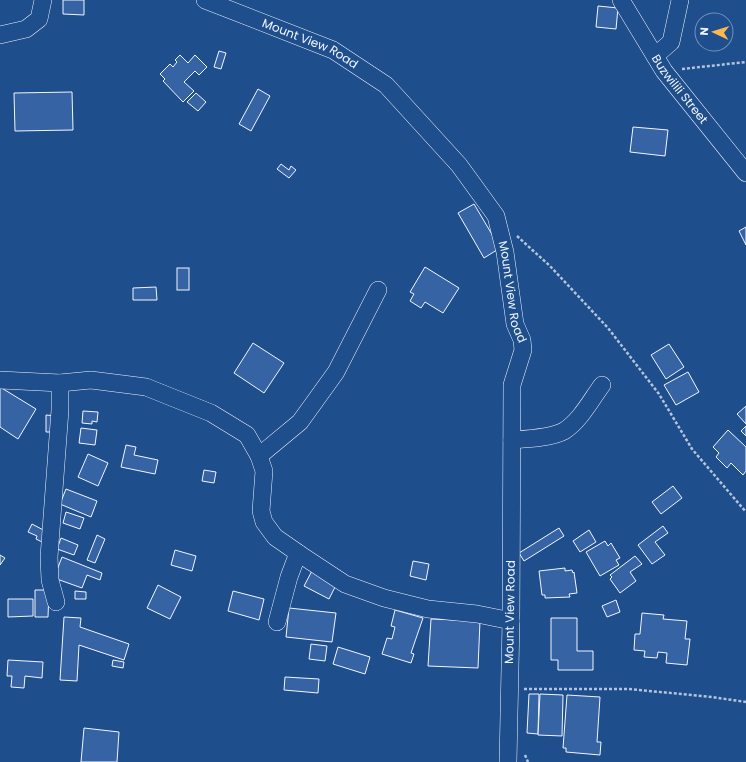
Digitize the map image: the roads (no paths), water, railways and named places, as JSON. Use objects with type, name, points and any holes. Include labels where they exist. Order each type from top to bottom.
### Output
[{"type":"street","points":[[0,35],[26,29],[39,20],[43,0]]},
{"type":"street","name":"Mount View Road","points":[[205,0],[333,50],[386,85],[459,165],[496,216],[505,252],[515,324],[522,340],[523,350],[512,385],[511,621],[508,762]]},
{"type":"street","name":"Buzwilili Street","points":[[621,0],[664,72],[746,173]]},
{"type":"street","points":[[655,56],[671,42],[680,0]]},
{"type":"street","points":[[260,456],[300,422],[336,372],[378,290]]},
{"type":"street","points":[[0,380],[60,383],[91,380],[146,387],[211,413],[247,435],[260,456],[264,470],[261,511],[264,522],[276,537],[298,553],[345,584],[384,598],[428,609],[477,614],[511,621]]},
{"type":"street","points":[[56,602],[50,580],[49,557],[56,442],[60,410],[60,383]]},
{"type":"street","points":[[512,440],[542,437],[564,431],[580,415],[602,385]]},
{"type":"street","points":[[277,622],[289,577],[298,553]]}]
